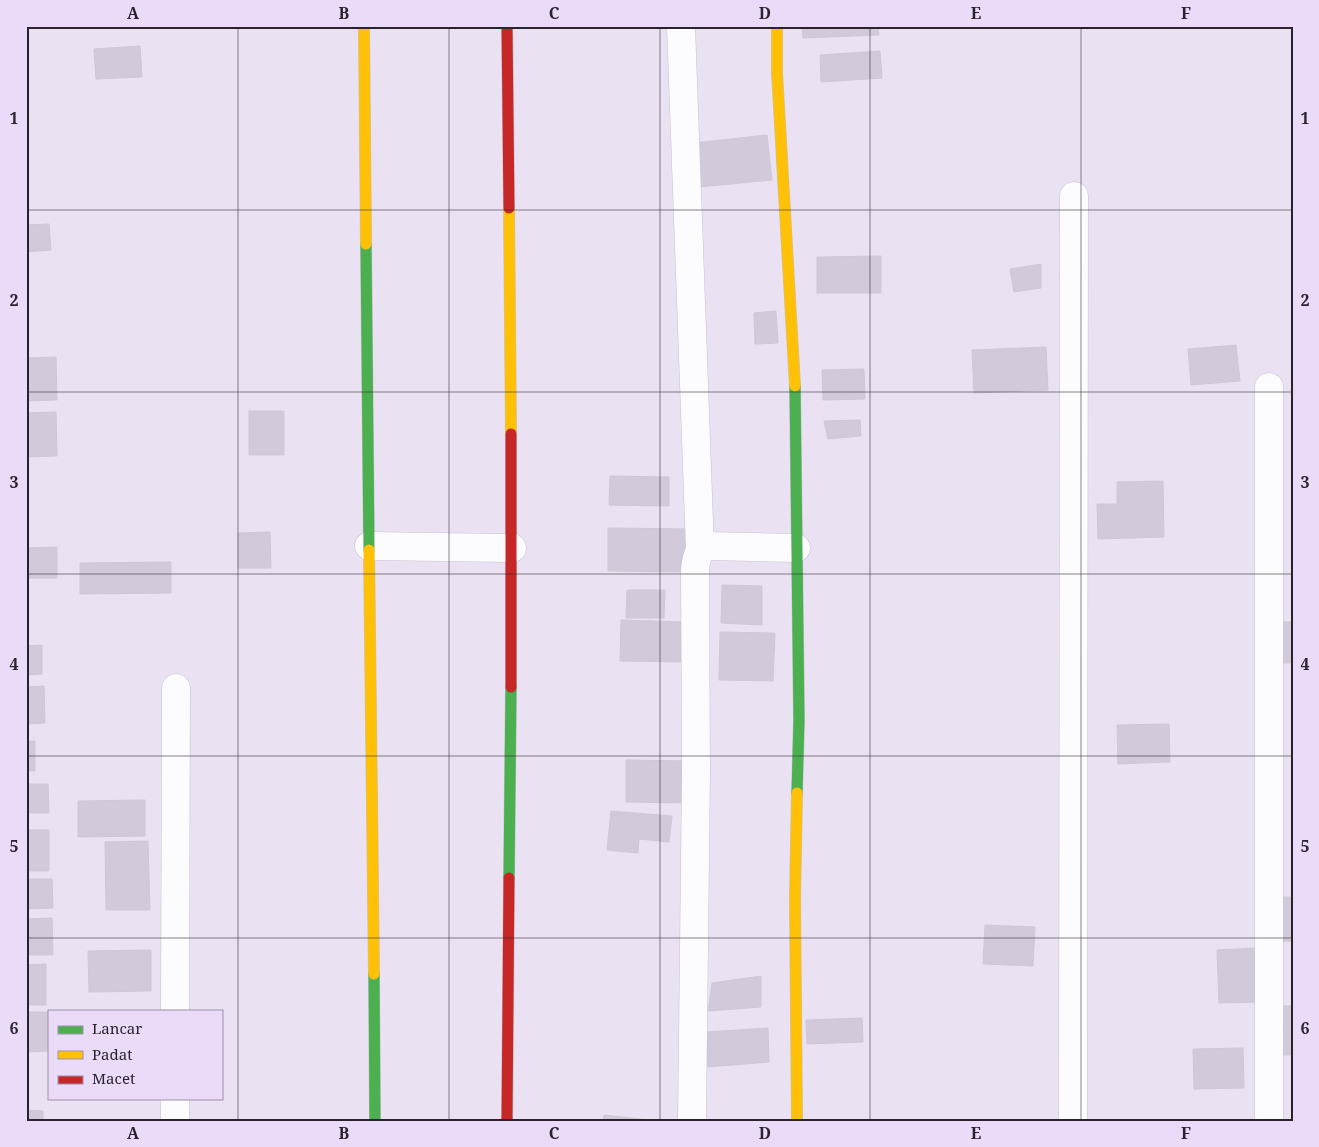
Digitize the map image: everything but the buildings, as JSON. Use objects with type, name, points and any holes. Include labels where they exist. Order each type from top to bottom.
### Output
[{"type":"street","points":[[364,26],[375,1121]]},
{"type":"street","points":[[507,26],[512,548],[507,1121]]},
{"type":"street","points":[[681,26],[700,550],[697,557],[696,570],[692,1121]]},
{"type":"street","points":[[777,26],[777,72],[795,366],[799,720],[795,898],[798,1121]]},
{"type":"street","points":[[1073,1121],[1074,196]]},
{"type":"street","points":[[1269,387],[1269,1121]]},
{"type":"street","points":[[370,546],[512,548]]},
{"type":"street","points":[[700,550],[705,546],[796,548]]},
{"type":"street","points":[[175,1010],[176,688]]},
{"type":"street","points":[[175,1100],[175,1121]]},
{"type":"traffic: fast","points":[[366,244],[369,550]]},
{"type":"traffic: fast","points":[[795,386],[799,720],[797,793]]},
{"type":"traffic: fast","points":[[509,878],[511,687]]},
{"type":"traffic: fast","points":[[374,974],[375,1121]]},
{"type":"traffic: slow","points":[[364,26],[366,244]]},
{"type":"traffic: slow","points":[[777,26],[777,72],[795,386]]},
{"type":"traffic: slow","points":[[509,208],[511,434]]},
{"type":"traffic: slow","points":[[369,550],[374,974]]},
{"type":"traffic: slow","points":[[797,793],[795,898],[797,1121]]},
{"type":"traffic: jam","points":[[507,26],[509,208]]},
{"type":"traffic: jam","points":[[511,434],[511,687]]},
{"type":"traffic: jam","points":[[507,1121],[509,878]]}]
